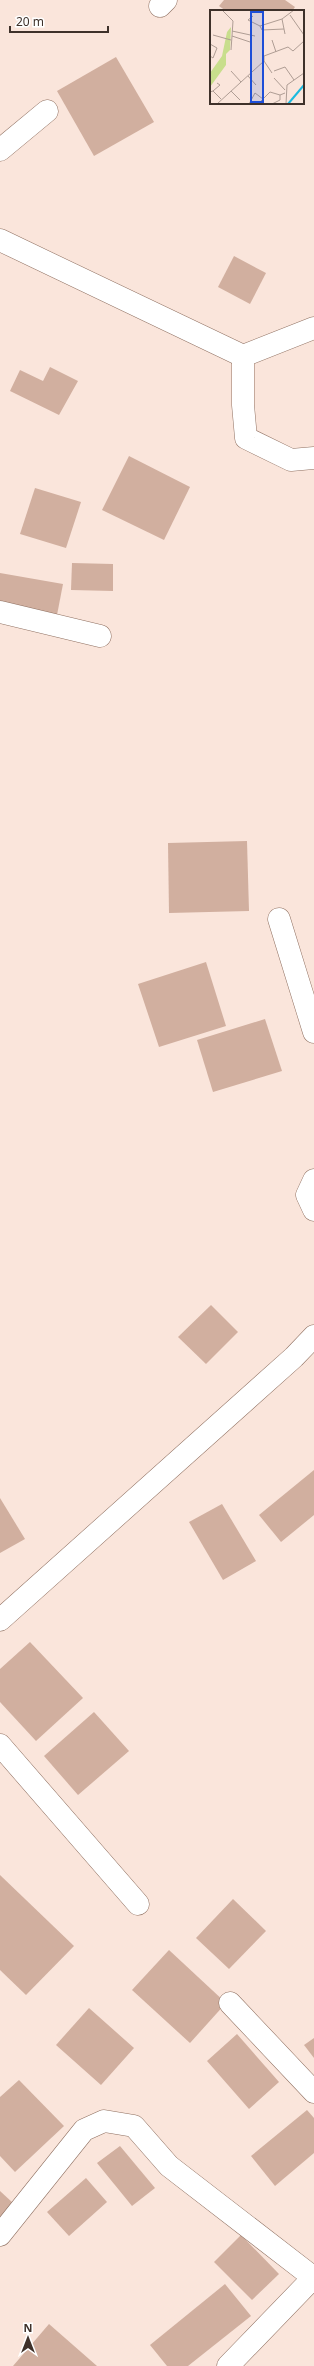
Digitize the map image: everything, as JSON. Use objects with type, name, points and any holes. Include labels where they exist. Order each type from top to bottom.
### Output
[{"type":"street","points":[[0,150],[48,111]]},
{"type":"street","points":[[0,240],[242,356],[314,328]]},
{"type":"street","points":[[242,356],[242,405],[246,438],[291,460],[314,458]]},
{"type":"street","points":[[0,612],[100,636]]},
{"type":"street","points":[[279,919],[314,1032]]},
{"type":"street","points":[[314,1180],[307,1195],[314,1210]]},
{"type":"street","points":[[0,1620],[294,1357],[314,1336]]},
{"type":"street","points":[[0,1745],[138,1904]]},
{"type":"street","points":[[230,2003],[314,2092]]},
{"type":"street","points":[[0,2235],[84,2130],[104,2121],[134,2126],[169,2166],[314,2277],[228,2366]]},
{"type":"building","points":[[224,0],[285,0],[295,7],[293,10],[225,10],[219,6]]},
{"type":"building","points":[[116,57],[154,122],[94,156],[57,91]]},
{"type":"building","points":[[234,256],[266,273],[250,304],[218,287]]},
{"type":"building","points":[[50,367],[78,381],[59,415],[10,391],[20,370],[43,381]]},
{"type":"building","points":[[129,456],[190,487],[164,540],[102,510]]},
{"type":"building","points":[[35,488],[81,502],[66,548],[20,534]]},
{"type":"building","points":[[72,563],[113,564],[113,591],[71,590]]},
{"type":"building","points":[[0,573],[63,584],[57,615],[0,604]]},
{"type":"building","points":[[247,841],[249,911],[169,913],[168,843]]},
{"type":"building","points":[[206,962],[226,1026],[159,1047],[138,984]]},
{"type":"building","points":[[265,1019],[282,1071],[213,1092],[197,1040]]},
{"type":"building","points":[[211,1305],[238,1332],[206,1364],[178,1337]]},
{"type":"building","points":[[314,1470],[314,1515],[281,1542],[259,1515]]},
{"type":"building","points":[[0,1498],[25,1539],[0,1553]]},
{"type":"building","points":[[222,1504],[256,1561],[223,1580],[189,1522]]},
{"type":"building","points":[[30,1642],[83,1698],[36,1741],[0,1702],[0,1669]]},
{"type":"building","points":[[94,1712],[129,1751],[78,1795],[44,1756]]},
{"type":"building","points":[[0,1875],[74,1946],[26,1995],[0,1970]]},
{"type":"building","points":[[233,1899],[266,1931],[229,1969],[196,1938]]},
{"type":"building","points":[[169,1950],[226,2003],[190,2043],[132,1990]]},
{"type":"building","points":[[89,2008],[134,2048],[101,2085],[56,2045]]},
{"type":"building","points":[[237,2034],[279,2082],[249,2109],[207,2061]]},
{"type":"building","points":[[314,2038],[314,2058],[304,2045]]},
{"type":"building","points":[[19,2080],[64,2126],[15,2172],[0,2156],[0,2097]]},
{"type":"building","points":[[307,2110],[314,2118],[314,2153],[275,2186],[251,2156]]},
{"type":"building","points":[[120,2146],[155,2188],[132,2206],[97,2163]]},
{"type":"building","points":[[86,2178],[107,2202],[69,2236],[47,2212]]},
{"type":"building","points":[[0,2191],[13,2203],[0,2217]]},
{"type":"building","points":[[241,2235],[279,2274],[252,2300],[214,2262]]},
{"type":"building","points":[[225,2284],[251,2316],[188,2366],[167,2366],[150,2345]]},
{"type":"building","points":[[49,2324],[97,2366],[13,2366]]}]
